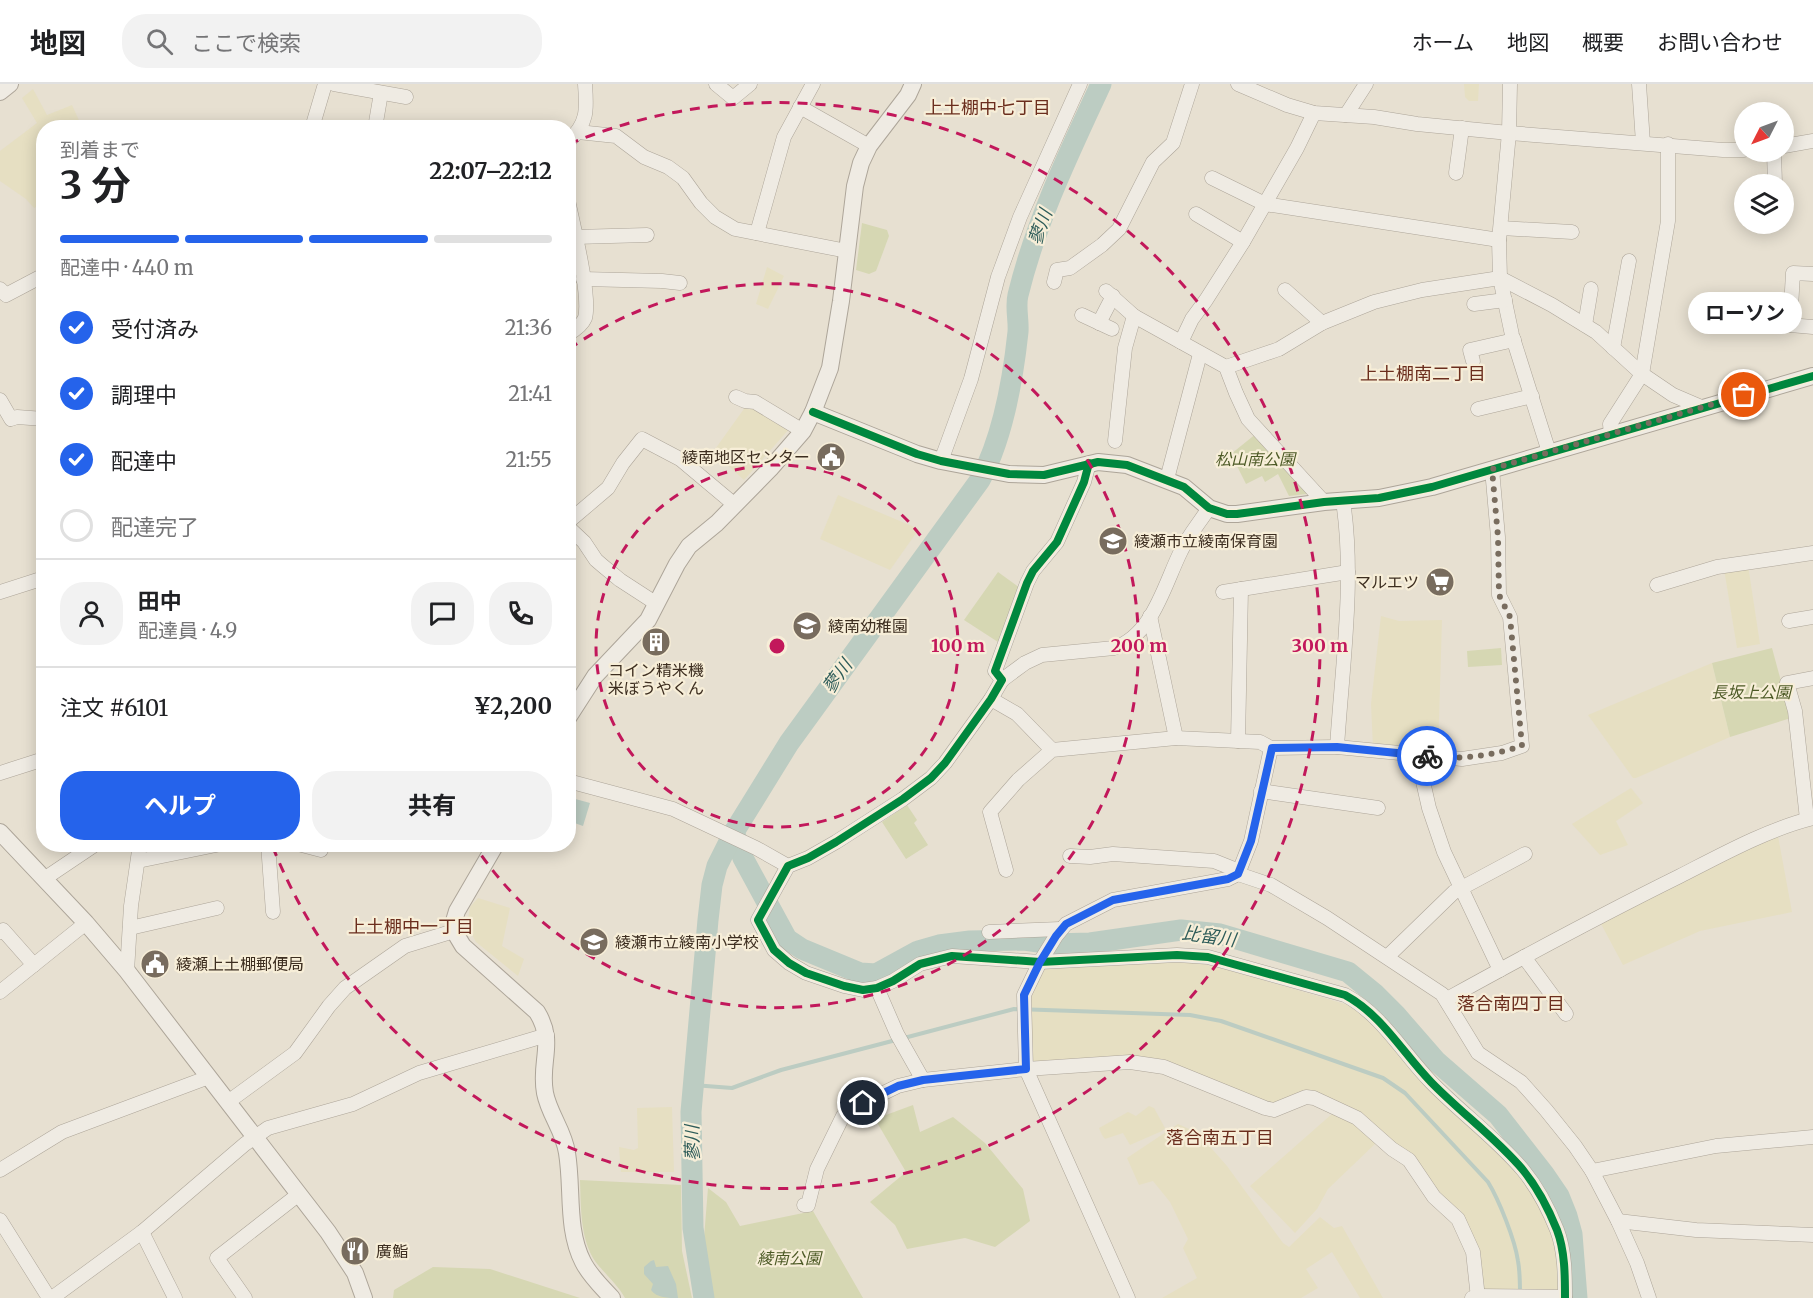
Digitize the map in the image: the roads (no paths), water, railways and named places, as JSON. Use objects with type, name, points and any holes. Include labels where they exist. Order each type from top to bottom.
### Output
[{"type":"street","points":[[0,92],[10,84]]},
{"type":"street","points":[[314,120],[325,84]]},
{"type":"street","points":[[334,84],[406,97]]},
{"type":"street","points":[[576,132],[585,117],[585,84]]},
{"type":"street","points":[[716,84],[733,98],[750,84]]},
{"type":"street","points":[[757,233],[784,137],[813,84]]},
{"type":"street","points":[[576,706],[595,676],[642,627],[689,546],[735,505],[803,431],[830,368],[855,186],[861,163],[869,146],[914,84]]},
{"type":"street","points":[[941,461],[971,379],[998,277],[1016,227],[1080,84]]},
{"type":"street","points":[[1054,282],[1057,270],[1070,268],[1102,245],[1119,229],[1153,162],[1173,143],[1192,84]]},
{"type":"street","points":[[1238,84],[1287,105],[1314,113],[1509,133],[1734,150]]},
{"type":"street","points":[[1346,115],[1366,84]]},
{"type":"street","points":[[1510,84],[1509,133],[1500,234],[1500,278],[1514,340],[1549,452]]},
{"type":"street","points":[[1640,84],[1643,143]]},
{"type":"street","points":[[376,120],[381,93]]},
{"type":"street","points":[[800,107],[869,146]]},
{"type":"street","points":[[1180,342],[1192,319],[1243,242],[1297,148],[1314,113]]},
{"type":"street","points":[[1456,173],[1462,128]]},
{"type":"street","points":[[576,137],[616,136],[644,157],[668,168],[682,178],[715,217],[735,229],[847,250]]},
{"type":"street","points":[[1794,144],[1813,141]]},
{"type":"street","points":[[1611,434],[1610,424],[1642,374],[1668,221],[1668,144]]},
{"type":"street","points":[[1212,178],[1265,204],[1500,234],[1572,232]]},
{"type":"street","points":[[1196,214],[1243,242]]},
{"type":"street","points":[[576,329],[585,319],[583,279],[576,237],[647,235]]},
{"type":"street","points":[[1613,348],[1629,261]]},
{"type":"street","points":[[1813,274],[1793,273],[1784,324],[1813,327]]},
{"type":"street","points":[[0,289],[6,295],[36,278]]},
{"type":"street","points":[[1226,367],[1279,349],[1322,323],[1374,302],[1422,290],[1500,278],[1596,332],[1642,374],[1673,395],[1701,407]]},
{"type":"street","points":[[583,279],[680,283]]},
{"type":"street","points":[[1285,290],[1322,323]]},
{"type":"street","points":[[1585,325],[1591,290]]},
{"type":"street","points":[[1099,323],[1110,293],[1134,316],[1226,367],[1248,419],[1324,501]]},
{"type":"street","points":[[1474,304],[1505,300]]},
{"type":"street","points":[[1082,315],[1112,329]]},
{"type":"street","points":[[1115,441],[1125,348],[1134,316]]},
{"type":"street","points":[[1470,350],[1514,340]]},
{"type":"street","points":[[1167,479],[1200,354]]},
{"type":"street","points":[[813,412],[941,461],[1021,476],[1044,475],[1098,462],[1126,465],[1184,487],[1209,508],[1227,514],[1237,514],[1324,501],[1394,495],[1432,487],[1813,376]]},
{"type":"street","points":[[1478,408],[1532,396]]},
{"type":"street","points":[[736,397],[755,402],[803,431]]},
{"type":"street","points":[[0,400],[11,419],[17,417],[36,419]]},
{"type":"street","points":[[576,515],[608,488],[622,463],[642,439],[680,459],[735,505]]},
{"type":"street","points":[[1002,680],[995,671],[1027,583],[1033,571],[1057,543],[1084,482],[1089,463]]},
{"type":"street","points":[[1006,870],[990,812],[1018,780],[1052,750],[1176,738],[1260,742],[1272,748],[1337,747],[1462,759],[1502,753],[1522,746],[1510,617],[1499,595],[1498,537],[1492,469]]},
{"type":"street","points":[[1337,747],[1348,572],[1348,540],[1343,501]]},
{"type":"street","points":[[804,1205],[808,1205],[817,1169],[843,1116],[863,1103],[898,1086],[923,1080],[1026,1069],[1130,1062],[1164,1066],[1265,1108],[1275,1110],[1306,1097],[1314,1098],[1357,1118],[1392,1149],[1409,1160],[1434,1197],[1458,1218],[1473,1252],[1476,1297],[1565,1298],[1564,1268],[1557,1231],[1524,1171],[1430,1081],[1381,1022],[1362,1004],[1345,994],[1208,957],[1177,955],[1041,960],[952,956],[920,963],[878,988],[862,990],[806,973],[789,963],[774,950],[758,920],[788,866],[836,842],[931,778],[945,763],[1002,680],[1025,663],[1042,655],[1114,648],[1133,638],[1150,616],[1182,548],[1209,508]]},
{"type":"street","points":[[576,534],[596,560],[620,580],[657,604]]},
{"type":"street","points":[[1657,585],[1717,567],[1813,554]]},
{"type":"street","points":[[1223,592],[1348,572]]},
{"type":"street","points":[[0,592],[36,581]]},
{"type":"street","points":[[1238,741],[1241,590]]},
{"type":"street","points":[[1150,616],[1176,738]]},
{"type":"street","points":[[1790,621],[1813,617]]},
{"type":"street","points":[[1447,999],[1695,867],[1810,818],[1795,711],[1787,683],[1813,678]]},
{"type":"street","points":[[991,699],[1017,714],[1052,750]]},
{"type":"street","points":[[1128,1298],[1026,1069],[1024,995],[1041,960],[1058,932],[1066,924],[1113,900],[1228,879],[1239,873],[1251,841],[1272,748]]},
{"type":"street","points":[[1418,755],[1424,789],[1444,852],[1500,970]]},
{"type":"street","points":[[0,772],[36,761]]},
{"type":"street","points":[[576,783],[673,809],[756,848],[788,866]]},
{"type":"street","points":[[1261,791],[1378,808]]},
{"type":"street","points":[[0,832],[86,923],[127,971],[339,1247],[355,1273],[364,1298]]},
{"type":"street","points":[[44,879],[84,852]]},
{"type":"street","points":[[127,971],[139,852]]},
{"type":"street","points":[[138,861],[182,852]]},
{"type":"street","points":[[269,852],[273,912]]},
{"type":"street","points":[[490,852],[457,911],[454,931],[463,946],[537,1012],[544,1023],[547,1035],[545,1093],[563,1136],[567,1153],[575,1240],[588,1272],[612,1298]]},
{"type":"street","points":[[1070,856],[1090,857],[1113,854],[1214,861],[1271,885],[1442,994],[1478,1053],[1521,1082],[1562,1128],[1592,1172],[1618,1221],[1637,1263],[1649,1298]]},
{"type":"street","points":[[1387,957],[1454,892],[1525,854]]},
{"type":"street","points":[[130,928],[217,908]]},
{"type":"street","points":[[0,992],[86,923]]},
{"type":"street","points":[[0,932],[3,930],[34,965]]},
{"type":"street","points":[[228,1102],[295,1053],[345,988],[405,946],[454,931]]},
{"type":"street","points":[[989,932],[1058,932]]},
{"type":"street","points":[[1524,957],[1566,1014]]},
{"type":"street","points":[[878,988],[897,1034],[923,1080]]},
{"type":"street","points":[[0,1220],[51,1298],[142,1232],[254,1136],[268,1128],[353,1104],[419,1073],[547,1035]]},
{"type":"street","points":[[0,1170],[62,1132],[209,1077]]},
{"type":"street","points":[[1592,1172],[1716,1146],[1813,1137]]},
{"type":"street","points":[[245,1298],[217,1258],[299,1194]]},
{"type":"street","points":[[1618,1221],[1695,1230],[1813,1236]]},
{"type":"street","points":[[142,1232],[175,1298]]},
{"type":"waterway","name":"蓼川","points":[[704,1298],[693,1228],[691,1112],[708,920],[712,885],[717,866],[734,832],[789,743],[980,480],[988,464],[1010,389],[1018,332],[1017,300],[1025,268],[1054,188],[1101,84]]},
{"type":"waterway","name":"比留川","points":[[734,832],[743,858],[787,939],[802,949],[860,973],[876,974],[918,951],[939,945],[970,941],[1024,940],[1053,944],[1090,943],[1181,930],[1220,934],[1348,972],[1396,1015],[1436,1061],[1498,1115],[1544,1174],[1559,1196],[1572,1234],[1577,1298]]},
{"type":"waterway","points":[[904,1038],[1014,1009],[1190,1015],[1221,1021],[1383,1078],[1405,1093],[1488,1182],[1502,1209],[1514,1242],[1519,1265],[1520,1294]]},
{"type":"waterway","points":[[693,1085],[732,1088],[781,1070],[896,1040]]},
{"type":"place","name":"ローソン","points":[[1744,395]]},
{"type":"place","name":"綾南地区センター","points":[[831,457]]},
{"type":"place","name":"綾瀬市立綾南保育園","points":[[1113,541]]},
{"type":"place","name":"マルエツ","points":[[1440,582]]},
{"type":"place","name":"綾南幼稚園","points":[[807,626]]},
{"type":"place","name":"コイン精米機 米ぼうやくん","points":[[656,642]]},
{"type":"place","name":"綾瀬市立綾南小学校","points":[[594,942]]},
{"type":"place","name":"綾瀬上土棚郵便局","points":[[155,964]]},
{"type":"place","name":"廣鮨","points":[[355,1251]]},
{"type":"district","name":"上土棚中七丁目","points":[[988,107]]},
{"type":"district","name":"上土棚南二丁目","points":[[1423,373]]},
{"type":"district","name":"上土棚中一丁目","points":[[411,926]]},
{"type":"district","name":"落合南四丁目","points":[[1511,1003]]},
{"type":"district","name":"落合南五丁目","points":[[1220,1137]]},
{"type":"park label","name":"松山南公園","points":[[1255,459]]},
{"type":"park label","name":"長坂上公園","points":[[1751,692]]},
{"type":"park label","name":"綾南公園","points":[[789,1258]]}]
